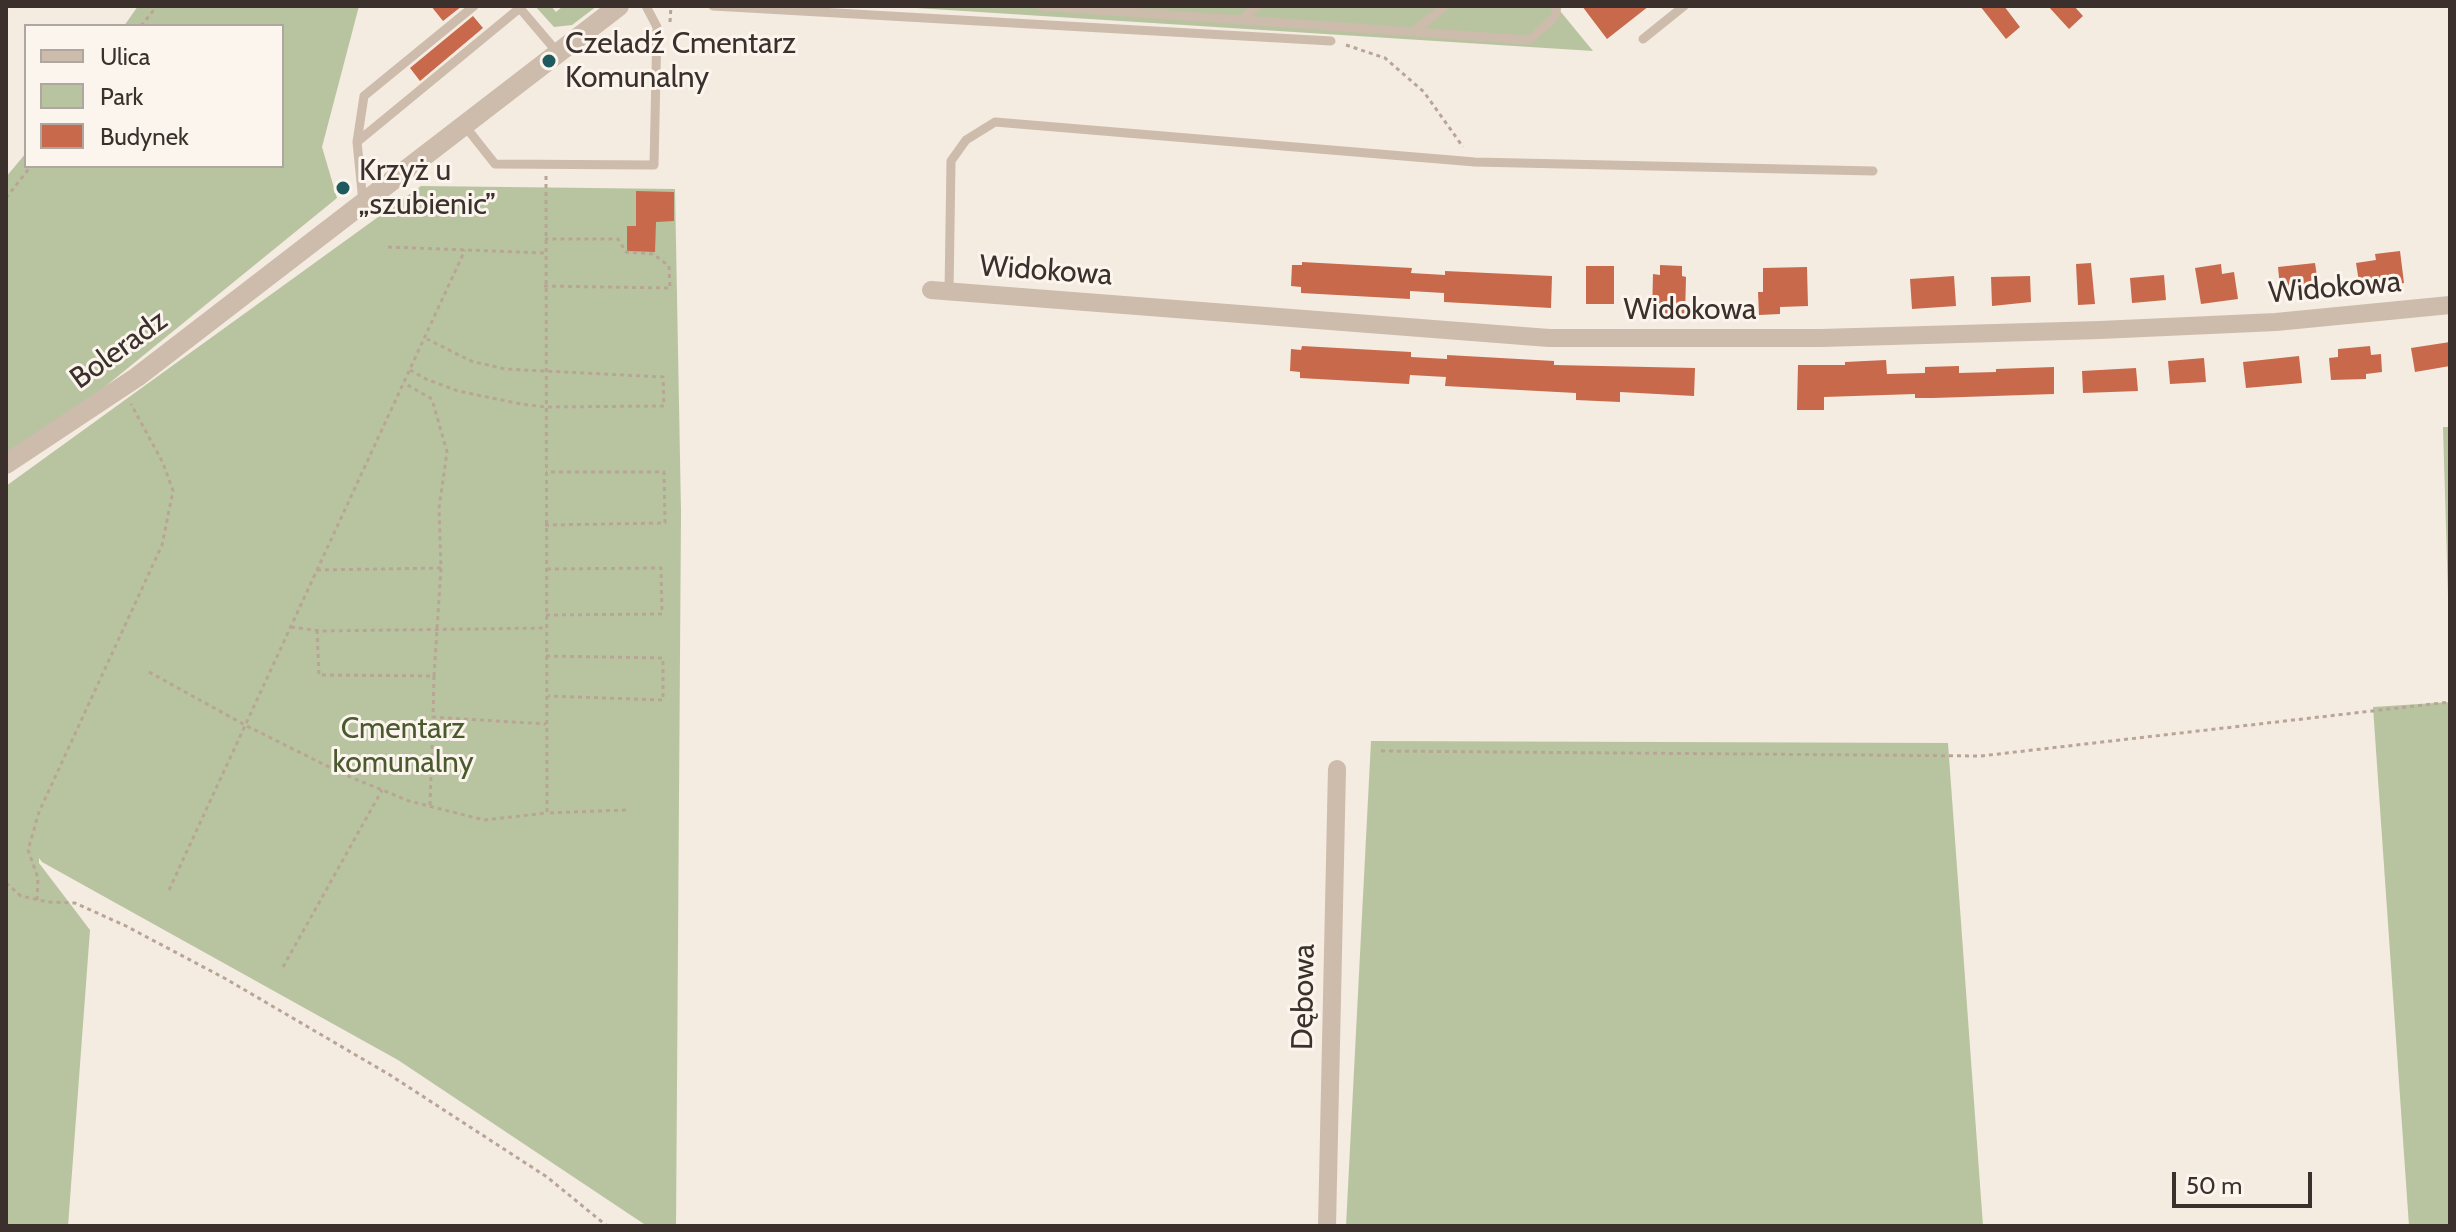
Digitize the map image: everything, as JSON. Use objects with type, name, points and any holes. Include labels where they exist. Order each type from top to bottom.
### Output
[{"type":"street","name":"Boleradz","points":[[6,464],[122,387],[619,6]]},
{"type":"street","name":"Widokowa","points":[[940,291],[1549,338],[1821,338],[2100,330],[2276,322],[2450,305]]},
{"type":"street","name":"Dębowa","points":[[1327,1226],[1337,769]]},
{"type":"lane","points":[[363,205],[357,142],[364,96],[474,6]]},
{"type":"lane","points":[[465,126],[495,164],[654,165],[657,27],[647,9],[659,6]]},
{"type":"lane","points":[[713,6],[1331,41]]},
{"type":"lane","points":[[1040,6],[1529,40],[1555,17],[1557,6]]},
{"type":"lane","points":[[1241,20],[1257,6]]},
{"type":"lane","points":[[1413,32],[1445,6]]},
{"type":"lane","points":[[1643,39],[1684,6]]},
{"type":"lane","points":[[357,142],[519,7],[558,53]]},
{"type":"lane","points":[[940,291],[951,161],[966,140],[995,122],[1475,162],[1873,171]]},
{"type":"path","points":[[143,24],[157,6]]},
{"type":"path","points":[[1331,41],[1385,58],[1424,92],[1475,162]]},
{"type":"path","points":[[546,165],[547,813]]},
{"type":"path","points":[[6,198],[29,168]]},
{"type":"path","points":[[544,286],[670,288],[669,266],[653,254],[626,252],[618,239],[545,239]]},
{"type":"path","points":[[388,247],[545,253]]},
{"type":"path","points":[[169,890],[465,250]]},
{"type":"path","points":[[410,370],[458,391],[488,399],[545,407],[664,406],[663,377],[505,369],[471,361],[425,338]]},
{"type":"path","points":[[404,383],[432,399],[447,452],[439,508],[441,568],[430,806]]},
{"type":"path","points":[[37,900],[38,878],[28,850],[39,812],[162,545],[173,491],[163,463],[122,387]]},
{"type":"path","points":[[545,472],[664,472],[665,523],[545,525]]},
{"type":"path","points":[[317,570],[441,568]]},
{"type":"path","points":[[545,569],[661,568],[662,614],[546,615]]},
{"type":"path","points":[[291,627],[317,630],[546,628]]},
{"type":"path","points":[[317,630],[319,675],[434,676]]},
{"type":"path","points":[[546,656],[663,658],[663,700],[546,696]]},
{"type":"path","points":[[149,672],[343,774],[430,806],[484,820],[547,813],[626,810]]},
{"type":"path","points":[[1381,751],[1981,756],[2450,702]]},
{"type":"path","points":[[433,717],[546,724]]},
{"type":"path","points":[[283,967],[382,790]]},
{"type":"path","points":[[6,883],[21,896],[75,903],[226,979],[390,1075],[547,1177],[607,1226]]},
{"type":"green space","points":[[138,6],[359,6],[322,147],[337,198],[64,420],[6,456],[6,177],[24,155],[24,168],[284,168],[284,24],[125,24]]},
{"type":"green space","points":[[535,6],[551,6],[556,12],[563,6],[597,6],[572,25],[554,27]]},
{"type":"green space","points":[[885,6],[1556,6],[1593,51]]},
{"type":"green space","name":"Cmentarz komunalny","points":[[421,186],[675,189],[681,512],[676,1226],[647,1226],[398,1060],[39,858],[39,863],[90,930],[68,1226],[6,1226],[6,486]]},
{"type":"green space","points":[[2443,427],[2450,427],[2450,663]]},
{"type":"green space","points":[[2450,702],[2450,1226],[2409,1226],[2373,707]]},
{"type":"green space","points":[[1371,741],[1948,743],[1983,1226],[1346,1226]]},
{"type":"building","points":[[431,6],[462,6],[443,21]]},
{"type":"building","points":[[1582,6],[1649,6],[1607,39]]},
{"type":"building","points":[[1980,6],[2004,6],[2020,27],[2006,39]]},
{"type":"building","points":[[2048,6],[2074,6],[2083,16],[2069,29]]},
{"type":"building","points":[[473,16],[483,28],[420,81],[410,68]]},
{"type":"building","points":[[636,191],[674,192],[674,221],[656,222],[655,252],[627,251],[627,226],[636,226]]},
{"type":"building","points":[[2400,251],[2404,283],[2376,287],[2375,280],[2359,282],[2356,263],[2376,260],[2375,254]]},
{"type":"building","points":[[1302,262],[1412,268],[1411,273],[1445,275],[1445,271],[1552,276],[1551,308],[1444,302],[1444,293],[1410,291],[1410,299],[1301,293],[1301,287],[1291,286],[1292,265],[1302,265]]},
{"type":"building","points":[[2091,263],[2095,304],[2078,305],[2076,264]]},
{"type":"building","points":[[2315,263],[2318,283],[2280,287],[2278,267]]},
{"type":"building","points":[[2221,264],[2222,274],[2234,272],[2238,299],[2201,304],[2195,268]]},
{"type":"building","points":[[1660,265],[1682,266],[1682,276],[1686,277],[1685,317],[1652,315],[1653,274],[1660,275]]},
{"type":"building","points":[[1586,266],[1614,266],[1614,304],[1586,304]]},
{"type":"building","points":[[1807,267],[1808,306],[1780,307],[1780,314],[1759,315],[1758,292],[1763,292],[1763,268]]},
{"type":"building","points":[[2164,275],[2166,300],[2132,303],[2130,278]]},
{"type":"building","points":[[1954,276],[1956,306],[1912,309],[1910,279]]},
{"type":"building","points":[[2030,276],[2031,302],[1992,306],[1991,277]]},
{"type":"building","points":[[2450,342],[2450,366],[2415,372],[2411,348]]},
{"type":"building","points":[[1302,346],[1411,352],[1411,357],[1447,359],[1447,355],[1554,361],[1554,365],[1695,368],[1694,396],[1620,392],[1620,402],[1576,400],[1576,393],[1445,386],[1446,377],[1410,375],[1409,384],[1300,378],[1300,372],[1290,371],[1291,349],[1301,350]]},
{"type":"building","points":[[2370,346],[2371,355],[2381,354],[2382,372],[2366,374],[2366,379],[2331,380],[2329,358],[2338,357],[2338,349]]},
{"type":"building","points":[[2299,356],[2302,383],[2246,388],[2243,362]]},
{"type":"building","points":[[2204,358],[2206,382],[2170,384],[2168,361]]},
{"type":"building","points":[[1886,360],[1887,374],[1925,373],[1925,367],[1959,366],[1959,373],[2054,367],[2054,394],[1933,398],[1915,398],[1915,394],[1824,397],[1824,410],[1797,410],[1798,365],[1845,365],[1845,362]]},
{"type":"building","points":[[2136,368],[2138,391],[2083,393],[2082,371]]},
{"type":"place","name":"Czeladź Cmentarz Komunalny","points":[[549,61]]},
{"type":"place","name":"Krzyż u „szubienic”","points":[[343,188]]}]
